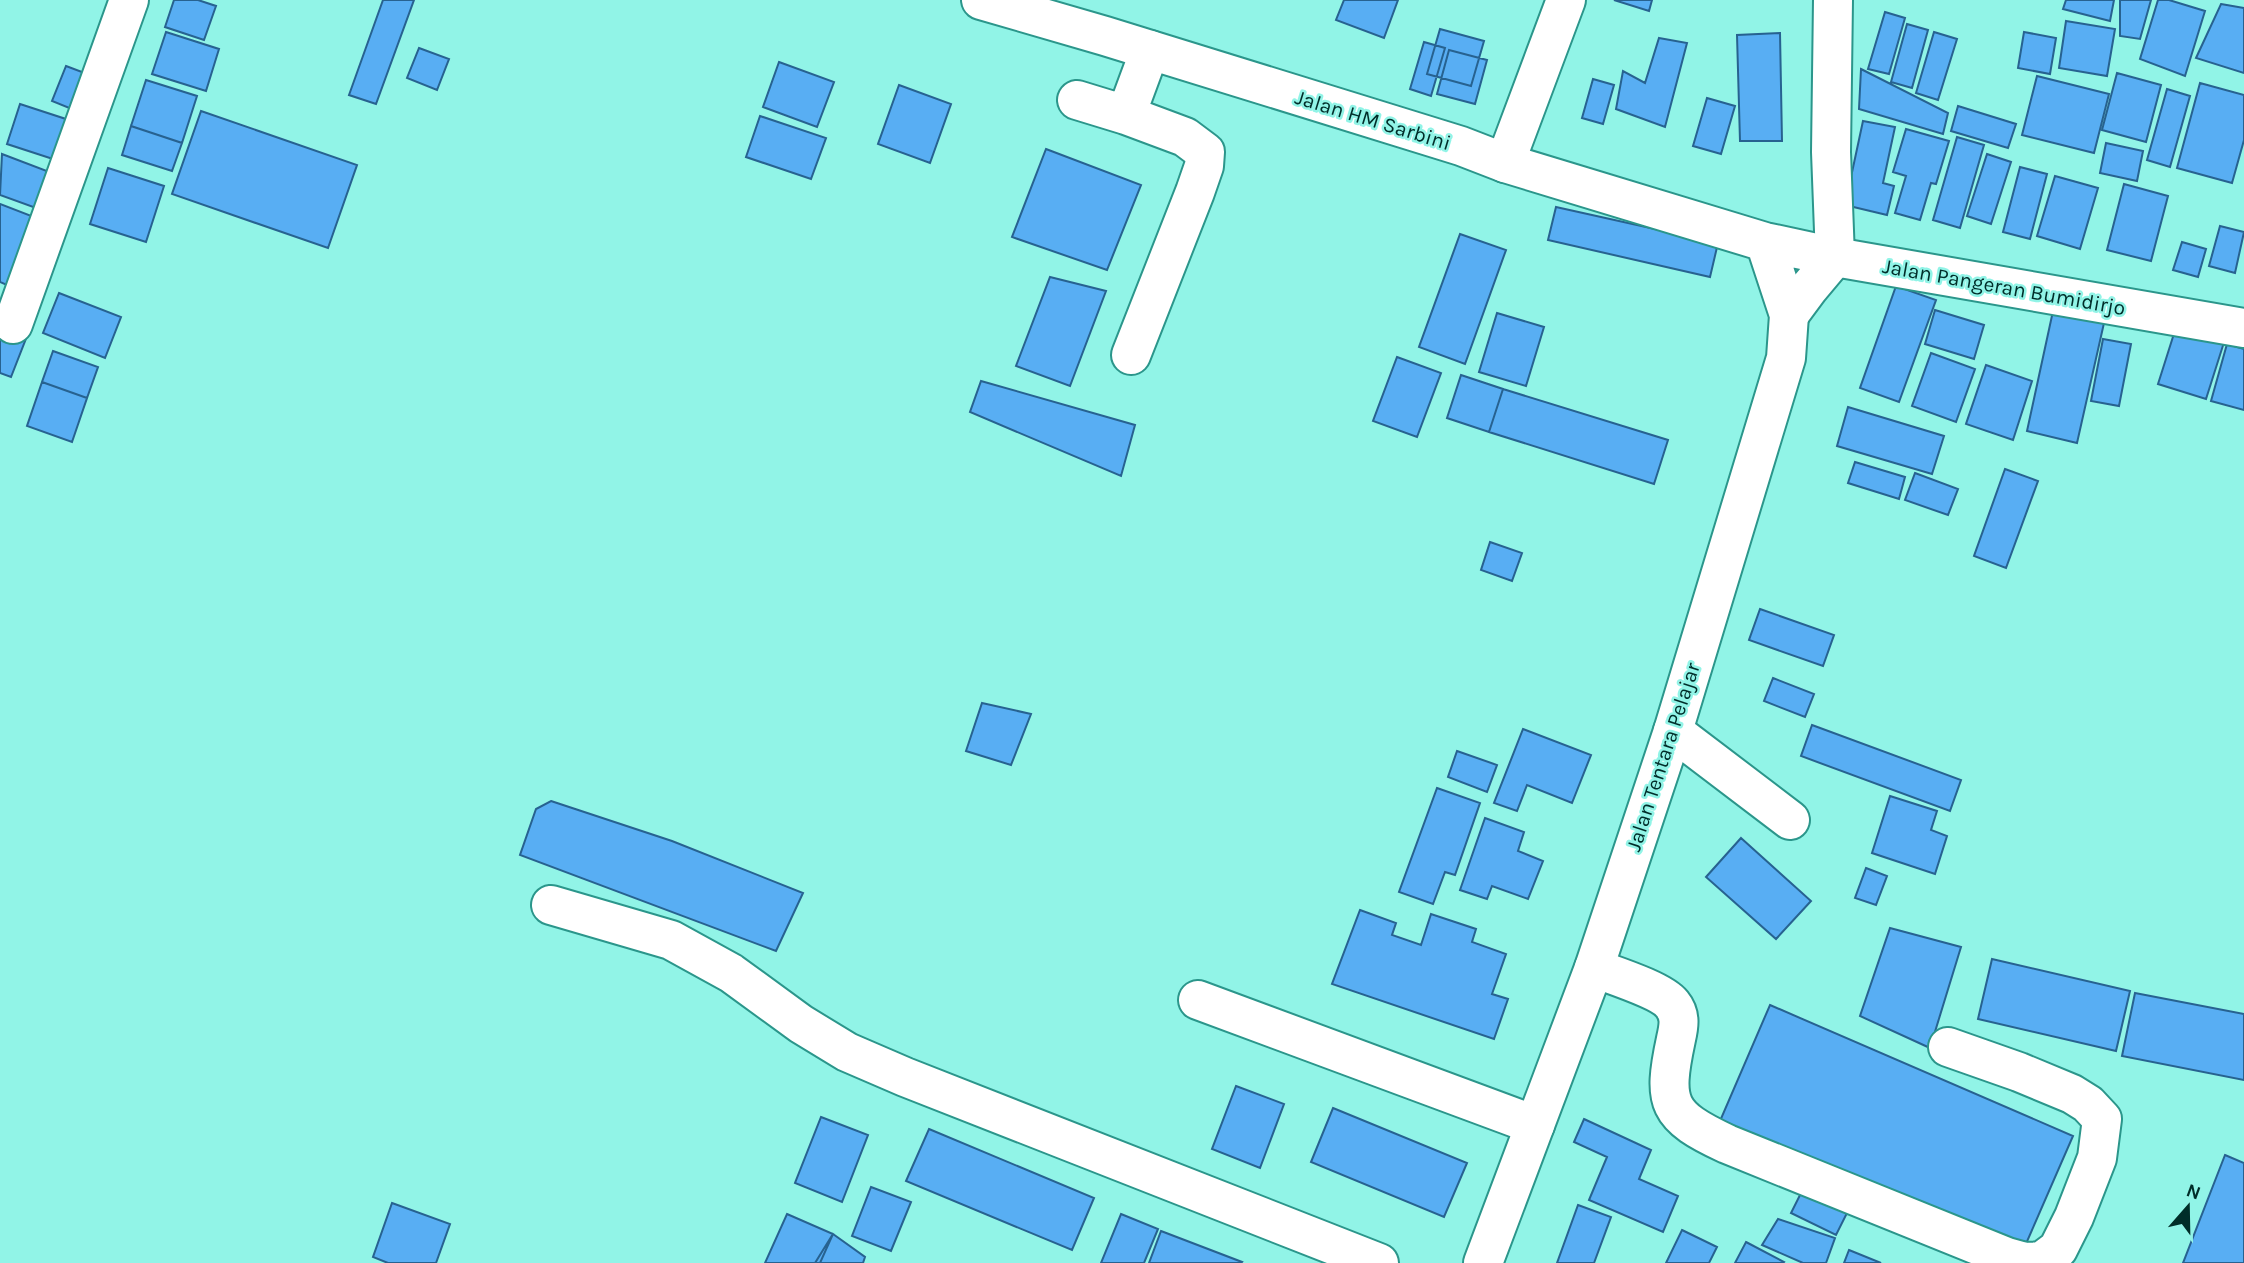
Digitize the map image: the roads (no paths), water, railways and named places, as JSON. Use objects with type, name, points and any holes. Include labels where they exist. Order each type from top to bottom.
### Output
[{"type":"main road","points":[[13,324],[129,0]]},
{"type":"main road","name":"Jalan HM Sarbini","points":[[981,0],[1765,242]]},
{"type":"main road","points":[[1504,163],[1566,0]]},
{"type":"main road","points":[[1789,315],[1835,257],[1831,152],[1833,0]]},
{"type":"main road","points":[[1126,115],[1150,50]]},
{"type":"main road","points":[[1077,100],[1185,137],[1205,152],[1204,166],[1130,355]]},
{"type":"main road","name":"Jalan Pangeran Bumidirjo","points":[[1765,242],[1835,257],[2244,328]]},
{"type":"main road","name":"Jalan Tentara Pelajar","points":[[1483,1263],[1594,968],[1673,731],[1786,358],[1789,315],[1765,242]]},
{"type":"main road","points":[[1673,731],[1790,820]]},
{"type":"main road","points":[[551,905],[671,940],[730,973],[801,1024],[847,1052],[1379,1263]]},
{"type":"main road","points":[[1594,968],[1670,1001],[1678,1013],[1678,1029],[1669,1076],[1669,1097],[1679,1115],[1698,1130],[2007,1257],[2025,1262],[2042,1261],[2058,1249],[2074,1217],[2097,1158],[2102,1119],[2088,1104],[2072,1094],[1948,1047]]},
{"type":"main road","points":[[1198,1000],[1535,1125]]}]
